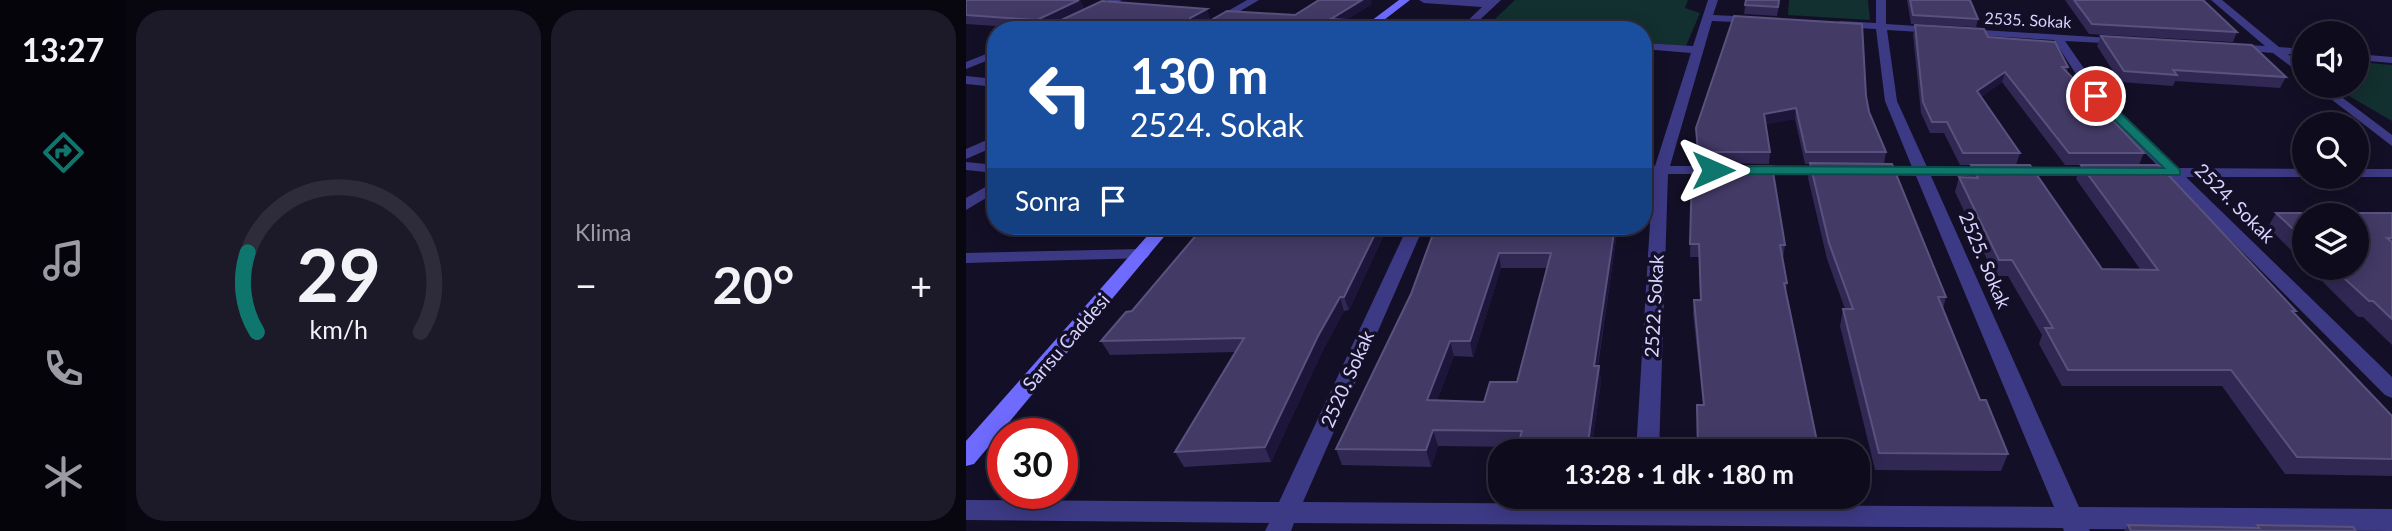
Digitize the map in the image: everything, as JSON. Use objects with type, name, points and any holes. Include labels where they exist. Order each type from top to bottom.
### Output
[{"type":"street","points":[[1069,21],[1117,0]]},
{"type":"street","points":[[1216,21],[1254,0]]},
{"type":"street","points":[[1376,21],[1405,0]]},
{"type":"street","points":[[1424,0],[1493,2]]},
{"type":"street","name":"2522. Sokak","points":[[1648,439],[1661,170],[1713,0]]},
{"type":"street","name":"2525. Sokak","points":[[1881,0],[1881,26],[1891,101],[1924,171],[2074,525]]},
{"type":"street","points":[[2216,0],[2292,64]]},
{"type":"street","points":[[1473,21],[1493,2]]},
{"type":"street","points":[[1708,18],[1774,21]]},
{"type":"street","name":"2535. Sokak","points":[[1828,24],[2139,42]]},
{"type":"street","name":"2524. Sokak","points":[[2058,38],[2096,96],[2176,172],[2392,390]]},
{"type":"street","points":[[2219,46],[2292,51]]},
{"type":"street","points":[[1652,47],[1696,50]]},
{"type":"street","points":[[966,66],[987,57]]},
{"type":"street","points":[[2369,58],[2392,60]]},
{"type":"street","points":[[966,80],[987,82]]},
{"type":"street","points":[[2335,98],[2392,142]]},
{"type":"street","points":[[966,155],[987,144]]},
{"type":"street","points":[[966,166],[987,168]]},
{"type":"street","points":[[1652,170],[2292,173]]},
{"type":"street","points":[[2369,173],[2392,173]]},
{"type":"street","points":[[966,205],[987,191]]},
{"type":"street","name":"Sarısu Caddesi","points":[[966,457],[1157,235]]},
{"type":"street","name":"2520. Sokak","points":[[1282,522],[1412,235]]},
{"type":"street","points":[[966,258],[1141,254]]},
{"type":"street","points":[[966,510],[1282,522],[1577,509]]},
{"type":"street","points":[[1713,509],[2074,525],[2392,520]]},
{"type":"green space","points":[[1515,0],[1688,0],[1685,8],[1700,13],[1686,46],[1652,44],[1652,21],[1493,21]]},
{"type":"green space","points":[[1789,0],[1868,0],[1870,20],[1788,15]]},
{"type":"green space","points":[[2369,63],[2392,65],[2392,121],[2353,98],[2369,98]]},
{"type":"building","points":[[966,0],[1079,0],[1037,20],[966,15]]},
{"type":"building","points":[[1319,0],[1362,0],[1331,19],[1363,21],[1210,21],[1227,11],[1295,15]]},
{"type":"building","points":[[1746,0],[1779,0],[1778,7],[1745,5]]},
{"type":"building","points":[[1910,0],[1970,0],[1978,19],[1913,15]]},
{"type":"building","points":[[2074,0],[2203,0],[2237,32],[2092,24]]},
{"type":"building","points":[[1102,1],[1207,9],[1190,18],[1191,21],[1059,21]]},
{"type":"building","points":[[1734,16],[1862,24],[1869,112],[1886,152],[1806,152],[1796,108],[1764,114],[1770,152],[1698,152],[1696,128]]},
{"type":"building","points":[[1915,25],[1984,29],[1988,37],[2055,42],[2068,67],[2062,67],[2144,153],[2069,153],[2005,72],[1977,91],[2020,153],[1963,153],[1947,122],[1932,122],[1923,102]]},
{"type":"building","points":[[2101,36],[2252,45],[2286,77],[2173,70],[2177,75],[2124,71]]},
{"type":"building","points":[[1810,163],[1892,164],[1946,297],[1938,297],[1980,400],[1986,400],[2008,454],[1879,453],[1843,309],[1853,309],[1829,243]]},
{"type":"building","points":[[1971,165],[2030,165],[2102,269],[2158,270],[2081,165],[2159,165],[2392,416],[2392,459],[2297,457],[2231,370],[2068,370],[2045,328],[2053,328],[2012,260],[1999,260],[1959,177],[1978,178]]},
{"type":"building","points":[[1700,166],[1772,166],[1785,245],[1780,245],[1787,283],[1784,283],[1816,439],[1698,439],[1697,405],[1704,405],[1694,300],[1701,300],[1699,244],[1690,244],[1692,172],[1700,172]]},
{"type":"building","points":[[2276,213],[2292,213],[2292,228]]},
{"type":"building","points":[[2369,213],[2392,213],[2392,238],[2387,238],[2392,242],[2392,319],[2373,301],[2369,301],[2346,280],[2369,280]]},
{"type":"building","points":[[1196,235],[1375,235],[1344,297],[1340,297],[1318,336],[1265,447],[1175,452],[1244,338],[1101,341],[1126,312],[1132,311]]},
{"type":"building","points":[[1433,235],[1614,235],[1594,366],[1599,366],[1588,439],[1520,439],[1522,431],[1433,430],[1426,450],[1336,449],[1411,294]],"holes":[[[1499,253],[1551,253],[1517,382],[1490,382],[1484,402],[1427,400],[1450,341],[1470,341]]]},
{"type":"building","points":[[2128,525],[2353,527],[2356,531],[2131,531]]},
{"type":"route","points":[[1713,170],[2176,172],[2096,96]]}]
